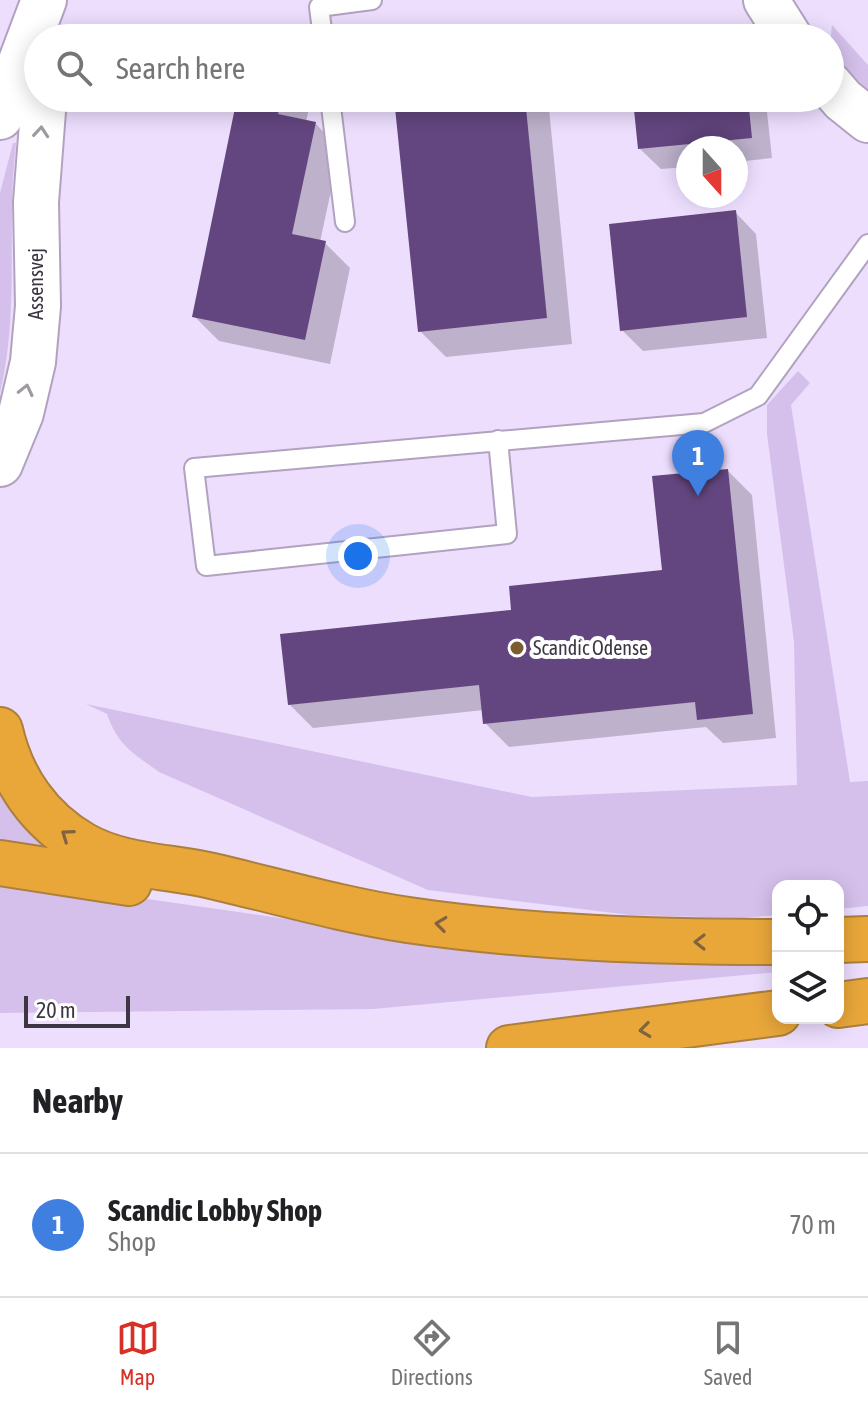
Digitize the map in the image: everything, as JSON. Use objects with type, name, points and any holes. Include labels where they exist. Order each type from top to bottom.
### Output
[{"type":"highway","points":[[0,730],[11,765],[33,802],[50,822],[84,846],[126,861],[208,874],[353,910]]},
{"type":"highway","points":[[0,863],[205,895],[353,910],[524,934],[660,942],[772,942]]},
{"type":"highway","points":[[844,940],[868,939]]},
{"type":"highway","points":[[844,1004],[868,1001]]},
{"type":"highway","points":[[509,1048],[772,1014]]},
{"type":"main road","points":[[35,24],[44,0]]},
{"type":"main road","points":[[50,24],[52,0]]},
{"type":"main road","points":[[766,0],[781,24]]},
{"type":"main road","points":[[0,117],[24,53]]},
{"type":"main road","points":[[844,101],[868,120]]},
{"type":"main road","name":"Assensvej","points":[[0,464],[21,413],[33,362],[38,306],[36,202],[43,112]]},
{"type":"lane","points":[[321,24],[319,7],[372,0]]},
{"type":"lane","points":[[332,112],[345,222]]},
{"type":"lane","points":[[498,440],[507,534],[206,566],[194,468],[498,440],[704,423],[758,396],[868,244]]},
{"type":"shaded area","points":[[844,38],[868,65],[868,95],[844,74]]},
{"type":"shaded area","points":[[13,143],[16,143],[12,190],[10,323],[0,393],[0,193]]},
{"type":"shaded area","points":[[798,371],[810,383],[791,405],[850,782],[868,781],[868,906],[844,908],[844,880],[772,880],[772,916],[742,918],[630,915],[428,890],[159,772],[121,741],[107,714],[86,704],[532,797],[797,785],[794,642],[767,434],[767,405]]},
{"type":"shaded area","points":[[0,775],[78,859],[0,852]]},
{"type":"shaded area","points":[[0,878],[392,934],[772,956],[772,973],[373,1009],[0,1013]]},
{"type":"building","points":[[234,112],[278,112],[316,122],[292,234],[326,241],[305,340],[192,317]]},
{"type":"building","points":[[395,112],[526,112],[547,318],[418,332]]},
{"type":"building","points":[[634,112],[749,112],[752,138],[676,136],[676,145],[638,149]]},
{"type":"building","points":[[736,210],[747,317],[620,331],[609,224]]},
{"type":"building","points":[[728,469],[753,714],[697,720],[695,702],[483,724],[479,685],[288,705],[280,634],[511,610],[509,586],[662,570],[652,476]]},
{"type":"place","name":"Scandic Lobby Shop","points":[[698,496]]},
{"type":"place","name":"Scandic Odense","points":[[517,648]]}]
